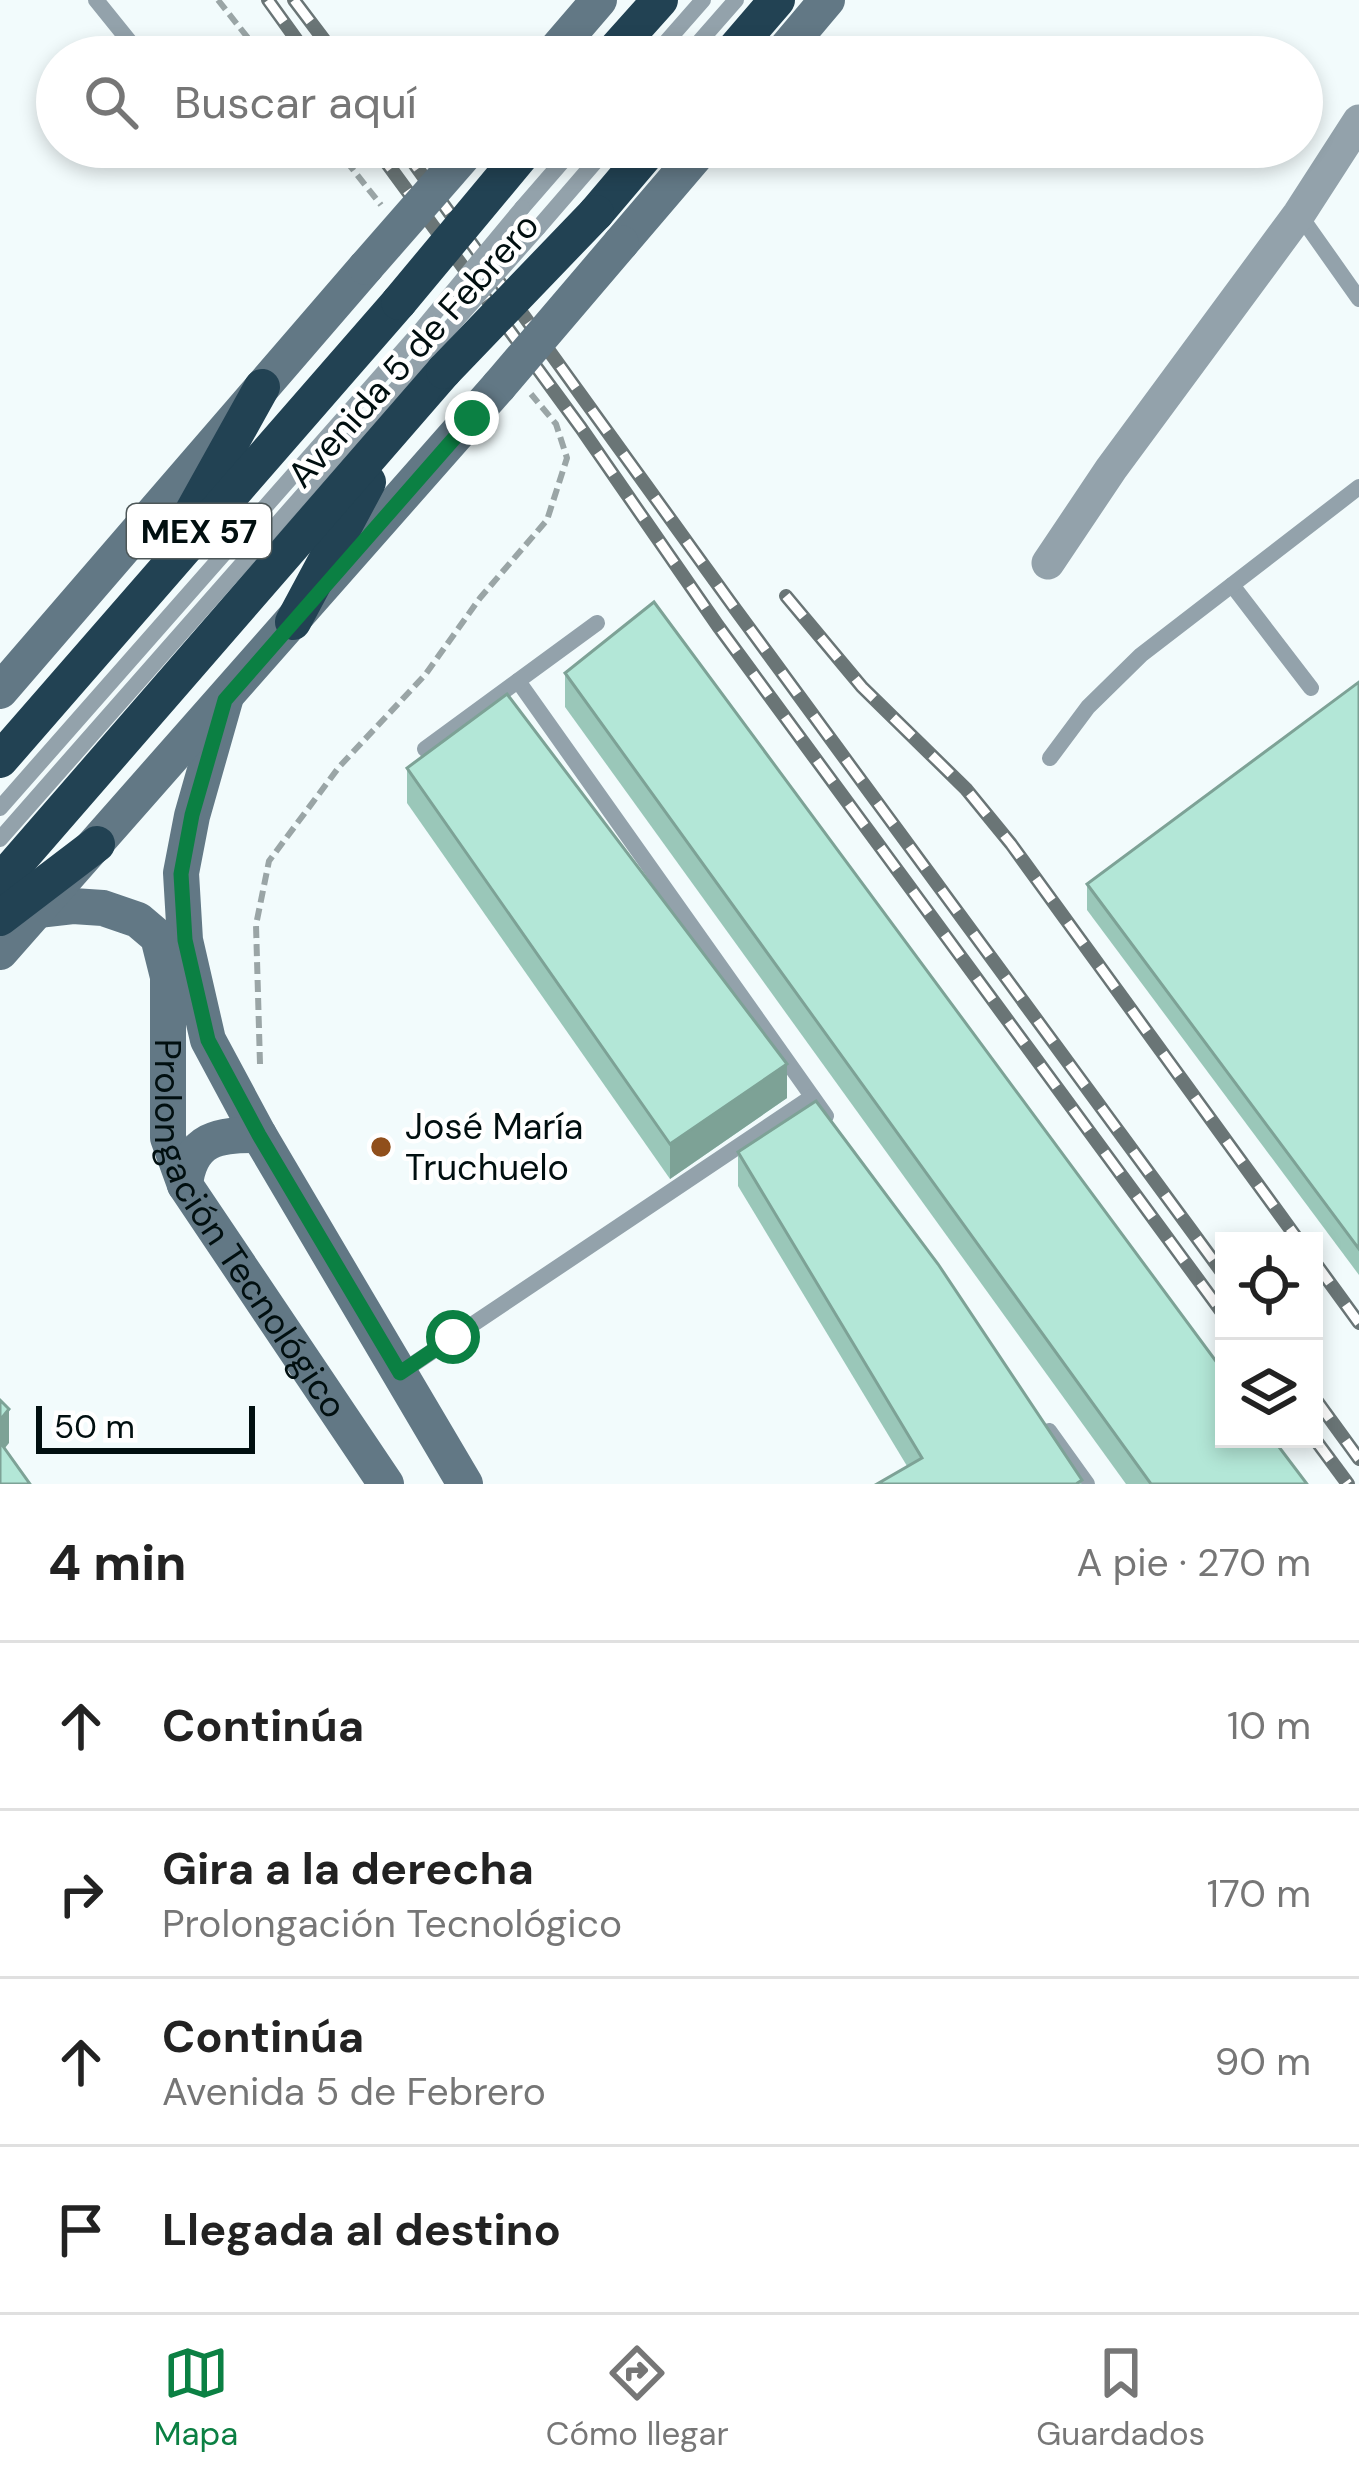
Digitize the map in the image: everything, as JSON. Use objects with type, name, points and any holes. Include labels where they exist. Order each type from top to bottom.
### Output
[{"type":"highway","points":[[628,36],[660,0]]},
{"type":"highway","points":[[746,36],[777,0]]},
{"type":"highway","name":"Avenida 5 de Febrero","points":[[0,760],[153,584],[409,316],[513,168]]},
{"type":"highway","name":"Avenida 5 de Febrero","points":[[0,882],[400,422],[438,360],[596,213],[634,168]]},
{"type":"highway","points":[[153,584],[262,387]]},
{"type":"highway","points":[[293,622],[400,422]]},
{"type":"highway","points":[[0,918],[97,844]]},
{"type":"main road","points":[[568,36],[599,0]]},
{"type":"main road","points":[[797,36],[827,0]]},
{"type":"main road","points":[[0,691],[452,168]]},
{"type":"main road","points":[[0,952],[472,418],[685,168]]},
{"type":"main road","name":"Prolongación Tecnológico","points":[[225,700],[192,815],[181,874],[185,940],[208,1040],[465,1484]]},
{"type":"main road","name":"Prolongación Tecnológico","points":[[38,910],[104,908],[138,920],[158,938],[168,977],[168,1138],[185,1185],[386,1484]]},
{"type":"main road","points":[[185,1185],[187,1168],[202,1145],[227,1134],[259,1135]]},
{"type":"street","points":[[1048,563],[1299,214],[1359,121]]},
{"type":"lane","points":[[96,0],[125,36]]},
{"type":"lane","points":[[671,36],[703,0]]},
{"type":"lane","points":[[704,36],[736,0]]},
{"type":"lane","points":[[0,808],[409,316],[556,168]]},
{"type":"lane","points":[[0,839],[438,360],[590,168]]},
{"type":"lane","points":[[1299,214],[1359,299]]},
{"type":"lane","points":[[1050,758],[1088,707],[1141,656],[1359,487]]},
{"type":"lane","points":[[1232,585],[1311,688]]},
{"type":"lane","points":[[425,749],[597,622]]},
{"type":"lane","points":[[518,681],[839,1135]]},
{"type":"lane","points":[[400,1373],[812,1096]]},
{"type":"lane","points":[[1032,1406],[1087,1484]]},
{"type":"path","points":[[218,0],[246,36]]},
{"type":"path","points":[[351,168],[394,221]]},
{"type":"path","points":[[260,1066],[256,925],[269,861],[339,766],[424,675],[479,598],[547,520],[567,458],[556,424],[526,387]]},
{"type":"building","points":[[654,602],[1215,1360],[1215,1448],[1280,1448],[1307,1484],[1151,1484],[565,673]]},
{"type":"building","points":[[1359,682],[1359,1249],[1087,884]]},
{"type":"building","points":[[507,694],[787,1064],[670,1144],[407,768]]},
{"type":"building","points":[[816,1101],[938,1264],[1082,1480],[1076,1484],[877,1484],[922,1458],[738,1152]]},
{"type":"building","points":[[0,1442],[30,1484],[0,1484]]},
{"type":"railway","points":[[268,0],[294,36]]},
{"type":"railway","points":[[294,0],[321,36]]},
{"type":"railway","points":[[390,168],[581,428],[718,626],[1215,1303]]},
{"type":"railway","points":[[417,168],[1215,1263]]},
{"type":"railway","points":[[786,596],[862,687],[966,789],[1011,844],[1292,1232]]},
{"type":"railway","points":[[1323,1273],[1359,1323]]},
{"type":"railway","points":[[1323,1409],[1359,1459]]},
{"type":"railway","points":[[1321,1448],[1348,1484]]},
{"type":"place","name":"José María Truchuelo","points":[[381,1147]]},
{"type":"route","points":[[453,1337],[400,1373],[259,1135],[208,1040],[185,940],[181,874],[192,815],[225,700],[472,418]]}]
